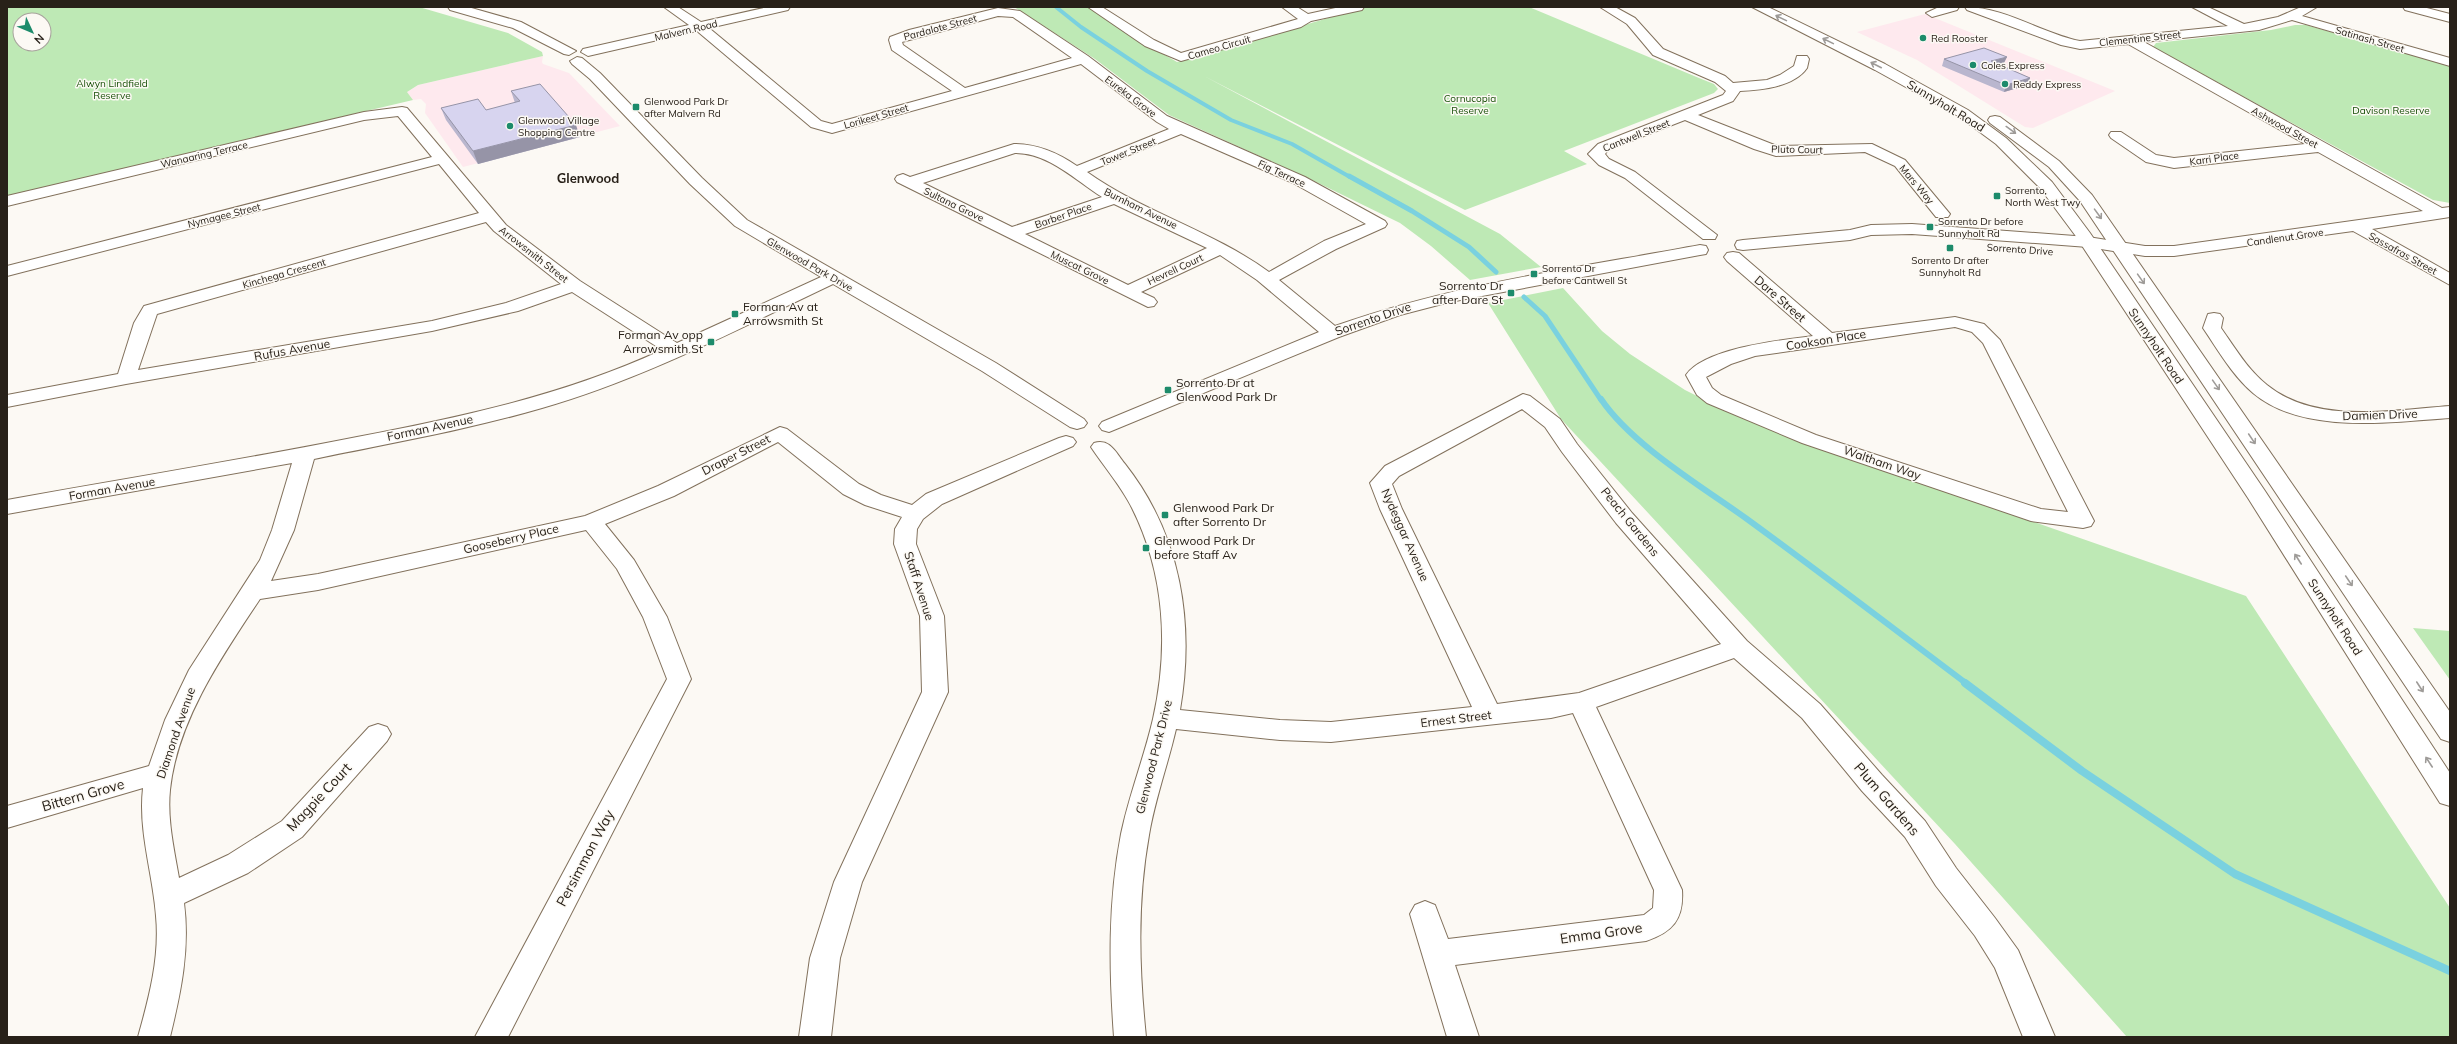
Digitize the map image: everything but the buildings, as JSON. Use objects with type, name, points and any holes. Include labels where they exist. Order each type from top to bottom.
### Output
[{"type":"street","name":"Glenwood Park Drive","points":[[454,7],[517,26],[570,57],[595,76],[732,215],[751,230],[989,367],[1072,433],[1080,449],[1105,436],[1157,537],[1166,565],[1171,589],[1175,628],[1171,688],[1166,718],[1135,834],[1126,900],[1125,986],[1130,1037]]},
{"type":"street","name":"Lorikeet Street","points":[[670,7],[700,27],[821,127],[832,128],[1083,59]]},
{"type":"street","name":"Malvern Road","points":[[570,57],[784,7]]},
{"type":"street","name":"Cameo Circuit","points":[[1094,7],[1139,36],[1181,57],[1297,24],[1306,18],[1358,7]]},
{"type":"street","points":[[1288,7],[1306,18]]},
{"type":"street","points":[[1606,7],[1631,21],[1658,52],[1720,79],[1731,87],[1760,86],[1788,75],[1800,68],[1802,59]]},
{"type":"street","name":"Sunnyholt Road","points":[[1758,7],[1886,70],[1942,100],[1979,124],[2018,156],[2046,185],[2091,248],[2257,496],[2450,795]]},
{"type":"street","name":"Sunnyholt Road","points":[[1784,7],[1864,45],[1936,84],[2012,131],[2054,164],[2071,181],[2091,204],[2450,732]]},
{"type":"street","points":[[1932,13],[1953,7]]},
{"type":"street","name":"Clementine Street","points":[[1971,7],[2070,44],[2085,45],[2269,24],[2311,7]]},
{"type":"street","points":[[2198,7],[2241,27]]},
{"type":"street","points":[[2409,7],[2450,18]]},
{"type":"street","name":"Pardalote Street","points":[[962,92],[896,47],[895,40],[914,33],[1006,12],[1016,14],[1083,59]]},
{"type":"street","name":"Satinash Street","points":[[2290,16],[2450,62]]},
{"type":"street","name":"Ashwood Street","points":[[2129,40],[2321,147],[2445,213]]},
{"type":"street","name":"Eureka Grove","points":[[1083,59],[1162,119],[1181,130]]},
{"type":"street","name":"Cantwell Street","points":[[1723,243],[1630,175],[1604,162],[1596,154],[1603,147],[1728,98],[1734,92],[1731,87]]},
{"type":"street","name":"Arrowsmith Street","points":[[402,111],[488,216],[500,228],[574,285],[676,352]]},
{"type":"street","name":"Wanaaring Terrace","points":[[7,201],[364,116],[402,111]]},
{"type":"street","name":"Pluto Court","points":[[1686,115],[1759,146],[1776,151],[1867,147]]},
{"type":"street","name":"Tower Street","points":[[1075,172],[1181,130]]},
{"type":"street","name":"Fig Terrace","points":[[1181,130],[1299,180],[1379,224],[1330,245],[1270,279]]},
{"type":"street","name":"Karri Place","points":[[2116,135],[2151,159],[2174,162],[2321,147]]},
{"type":"street","name":"Burnham Avenue","points":[[902,179],[1022,147],[1041,151],[1115,198],[1220,248],[1270,279],[1332,333]]},
{"type":"street","name":"Mars Way","points":[[1867,147],[1900,163],[1942,214]]},
{"type":"street","name":"Nymagee Street","points":[[7,271],[441,159]]},
{"type":"street","name":"Sultana Grove","points":[[902,179],[1011,233]]},
{"type":"street","name":"Barber Place","points":[[1011,233],[1115,198]]},
{"type":"street","name":"Candlenut Grove","points":[[2119,246],[2144,251],[2189,249],[2445,213]]},
{"type":"street","name":"Kinchega Crescent","points":[[126,378],[143,323],[150,310],[488,216]]},
{"type":"street","name":"Sassafras Street","points":[[2355,226],[2450,280]]},
{"type":"street","name":"Muscat Grove","points":[[1011,233],[1129,291],[1148,302]]},
{"type":"street","name":"Sorrento Drive","points":[[1105,436],[1332,333],[1373,317],[1432,301],[1723,243],[1850,234],[1875,238],[2091,248]]},
{"type":"street","name":"Dare Street","points":[[1723,243],[1827,339]]},
{"type":"street","points":[[2091,248],[2119,246]]},
{"type":"street","name":"Hevrell Court","points":[[1129,291],[1220,248]]},
{"type":"street","name":"Forman Avenue","points":[[7,507],[305,454],[435,428],[535,404],[601,383],[676,352],[832,278]]},
{"type":"street","name":"Rufus Avenue","points":[[7,401],[126,378],[432,326],[512,307],[574,285]]},
{"type":"street","name":"Cookson Place","points":[[1696,375],[1715,363],[1739,354],[1827,339],[1940,323],[1963,317],[1983,331],[1991,340],[2083,521]]},
{"type":"street","name":"Damien Drive","points":[[2214,318],[2212,328],[2248,378],[2262,390],[2303,409],[2331,416],[2351,417],[2450,412]]},
{"type":"street","name":"Waltham Way","points":[[1696,375],[1704,391],[1714,399],[1809,439],[2038,516],[2083,521]]},
{"type":"street","name":"Peach Gardens","points":[[1522,400],[1553,423],[1569,448],[1624,518],[1738,647]]},
{"type":"street","name":"Nydeggar Avenue","points":[[1489,715],[1391,509],[1381,482],[1392,471],[1501,414],[1522,400]]},
{"type":"street","name":"Staff Avenue","points":[[815,1037],[825,958],[848,882],[935,692],[932,616],[905,544],[906,529],[915,514],[934,499],[1072,433],[1094,420],[1105,436]]},
{"type":"street","name":"Draper Street","points":[[591,522],[666,491],[780,433],[851,489],[873,500],[915,514]]},
{"type":"street","name":"Diamond Avenue","points":[[154,1037],[163,1002],[169,961],[172,919],[157,828],[160,773],[185,702],[200,671],[220,638],[254,592],[274,554],[305,454]]},
{"type":"street","name":"Gooseberry Place","points":[[254,592],[318,582],[591,522]]},
{"type":"street","name":"Persimmon Way","points":[[491,1037],[679,679],[655,617],[626,565],[591,522]]},
{"type":"street","name":"Ernest Street","points":[[1166,718],[1280,730],[1331,732],[1489,715],[1581,702],[1738,647]]},
{"type":"street","name":"Plum Gardens","points":[[1738,647],[1811,711],[1867,777],[1915,829],[1946,877],[1985,927],[2006,960],[2039,1037]]},
{"type":"street","name":"Emma Grove","points":[[1438,954],[1646,928],[1654,925],[1666,913],[1669,906],[1668,890],[1581,702]]},
{"type":"street","name":"Magpie Court","points":[[169,896],[238,864],[292,829],[378,734]]},
{"type":"street","name":"Bittern Grove","points":[[7,818],[160,773]]},
{"type":"street","points":[[1425,914],[1438,954],[1452,1008],[1463,1037]]},
{"type":"shaded area","points":[[1925,14],[2115,91],[2033,128],[2025,127],[1917,60],[1857,32]]},
{"type":"shaded area","points":[[543,56],[543,64],[569,73],[620,126],[463,167],[425,113],[426,104],[421,99],[413,100],[407,92],[418,85]]},
{"type":"green space","name":"Alwyn Lindfield Reserve","points":[[7,7],[419,7],[508,33],[542,52],[543,56],[418,85],[407,92],[413,100],[7,196]]},
{"type":"green space","name":"Cornucopia Reserve","points":[[1014,7],[1088,7],[1119,28],[1177,62],[1366,7],[1529,7],[1714,84],[1718,89],[1714,93],[1564,151],[1587,164],[1465,210],[1204,76],[1500,234],[1541,267],[1470,280],[1431,246],[1400,223],[1310,179],[1169,115],[1095,59]]},
{"type":"green space","name":"Davison Reserve","points":[[2295,25],[2306,25],[2450,66],[2450,203],[2433,200],[2153,47],[2156,43],[2271,30]]},
{"type":"green space","points":[[1563,288],[1602,331],[1630,354],[1685,390],[1739,417],[1816,446],[2246,596],[2450,908],[2450,1037],[2127,1037],[1955,844],[1561,419],[1488,303]]},
{"type":"green space","points":[[2413,628],[2450,631],[2450,680]]},
{"type":"waterway","points":[[1056,7],[1081,27],[1147,71],[1231,120],[1292,144],[1350,177]]},
{"type":"waterway","points":[[1349,176],[1412,211],[1469,247],[1496,272]]},
{"type":"waterway","points":[[1524,297],[1545,316],[1601,400]]},
{"type":"waterway","points":[[1601,399],[1630,433],[1668,464],[1775,539],[1967,684]]},
{"type":"waterway","points":[[1965,683],[2082,771],[2235,874],[2450,971]]},
{"type":"place","name":"Red Rooster","points":[[1923,38]]},
{"type":"place","name":"Coles Express","points":[[1973,65]]},
{"type":"place","name":"Reddy Express","points":[[2005,84]]},
{"type":"place","name":"Glenwood Park Dr after Malvern Rd","points":[[636,107]]},
{"type":"place","name":"Glenwood Village Shopping Centre","points":[[510,126]]},
{"type":"place","name":"Sorrento, North West Twy","points":[[1997,196]]},
{"type":"place","name":"Sorrento Dr before Sunnyholt Rd","points":[[1930,227]]},
{"type":"place","name":"Sorrento Dr after Sunnyholt Rd","points":[[1950,248]]},
{"type":"place","name":"Sorrento Dr before Cantwell St","points":[[1534,274]]},
{"type":"place","name":"Sorrento Dr after Dare St","points":[[1511,293]]},
{"type":"place","name":"Forman Av at Arrowsmith St","points":[[735,314]]},
{"type":"place","name":"Forman Av opp Arrowsmith St","points":[[711,342]]},
{"type":"place","name":"Sorrento Dr at Glenwood Park Dr","points":[[1168,390]]},
{"type":"place","name":"Glenwood Park Dr after Sorrento Dr","points":[[1165,515]]},
{"type":"place","name":"Glenwood Park Dr before Staff Av","points":[[1146,548]]},
{"type":"district","name":"Glenwood","points":[[588,178]]}]
